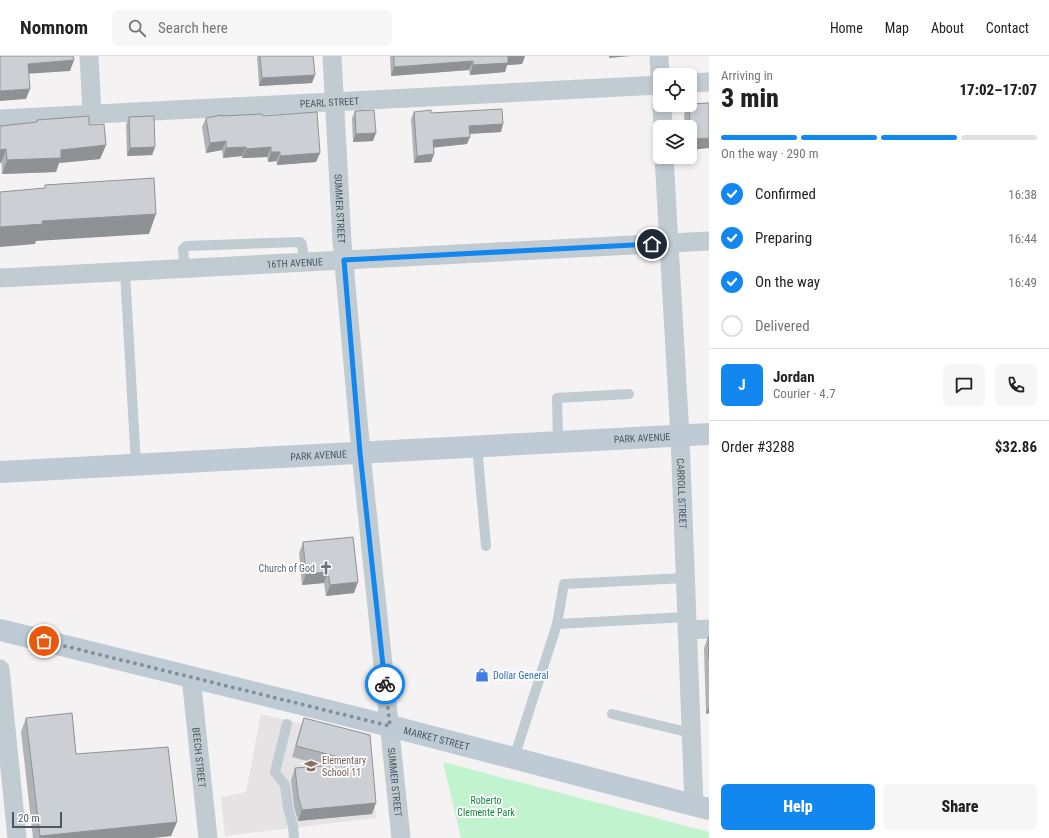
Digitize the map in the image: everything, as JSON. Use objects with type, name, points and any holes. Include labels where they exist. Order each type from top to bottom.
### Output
[{"type":"main road","name":"PARK AVENUE","points":[[0,472],[709,434]]},
{"type":"main road","name":"MARKET STREET","points":[[0,630],[390,726],[702,807]]},
{"type":"street","points":[[89,56],[92,114]]},
{"type":"street","name":"SUMMER STREET","points":[[332,56],[344,260],[360,453],[390,726],[398,838]]},
{"type":"street","points":[[659,56],[660,68]]},
{"type":"street","points":[[697,83],[709,82]]},
{"type":"street","name":"PEARL STREET","points":[[0,118],[653,85]]},
{"type":"street","name":"CARROLL STREET","points":[[664,164],[680,436],[691,733],[702,807]]},
{"type":"street","name":"16TH AVENUE","points":[[0,278],[709,241]]},
{"type":"street","points":[[687,623],[709,629]]},
{"type":"street","points":[[0,669],[17,838]]},
{"type":"street","name":"BEECH STREET","points":[[191,677],[208,838]]},
{"type":"lane","points":[[125,272],[136,465]]},
{"type":"lane","points":[[558,441],[557,398],[630,394]]},
{"type":"lane","points":[[478,446],[486,546]]},
{"type":"lane","points":[[514,758],[557,624],[564,584],[685,578]]},
{"type":"lane","points":[[557,624],[687,623]]},
{"type":"lane","points":[[612,714],[691,733]]},
{"type":"lane","points":[[287,724],[275,772],[285,785],[294,838]]},
{"type":"shaded area","name":"Elementary School 11","points":[[261,714],[369,739],[376,818],[225,836],[221,797],[246,792]]},
{"type":"green space","name":"Roberto Clemente Park","points":[[443,762],[709,832],[709,838],[461,838]]},
{"type":"building","points":[[0,56],[73,56],[74,60],[28,64],[30,89],[0,91]]},
{"type":"building","points":[[260,56],[313,56],[315,75],[262,78]]},
{"type":"building","points":[[394,56],[508,56],[508,63],[473,65],[473,61],[394,67]]},
{"type":"building","points":[[709,103],[709,138],[697,139],[697,120],[690,120],[689,112],[697,112],[697,104]]},
{"type":"building","points":[[502,109],[503,124],[469,126],[470,137],[433,140],[434,154],[417,156],[414,112],[431,110],[431,113]]},
{"type":"building","points":[[374,110],[376,133],[356,134],[355,111]]},
{"type":"building","points":[[317,112],[320,153],[280,156],[280,152],[271,152],[271,147],[246,149],[246,147],[226,148],[226,141],[210,143],[206,118],[222,115],[262,114],[263,116]]},
{"type":"building","points":[[89,116],[89,125],[104,124],[106,145],[61,150],[61,158],[7,160],[6,149],[0,150],[0,126],[37,122],[37,120]]},
{"type":"building","points":[[154,116],[155,147],[130,148],[129,117]]},
{"type":"building","points":[[154,178],[156,214],[42,221],[43,224],[0,227],[0,192],[45,188],[45,185]]},
{"type":"building","name":"Church of God","points":[[353,537],[358,582],[330,585],[328,572],[306,574],[303,542]]},
{"type":"building","points":[[708,637],[709,637],[709,660]]},
{"type":"building","points":[[72,713],[76,754],[168,747],[177,822],[40,836],[26,718]]},
{"type":"building","points":[[304,718],[370,735],[376,803],[302,810],[298,796],[295,768],[362,763],[296,746]]},
{"type":"way so far","points":[[44,641],[390,726],[385,684]]},
{"type":"place","name":"Church of God","points":[[326,568]]},
{"type":"place","name":"Dollar General","points":[[482,675]]},
{"type":"place","name":"Elementary School 11","points":[[311,766]]},
{"type":"route","points":[[385,684],[360,453],[344,260],[652,244]]}]
